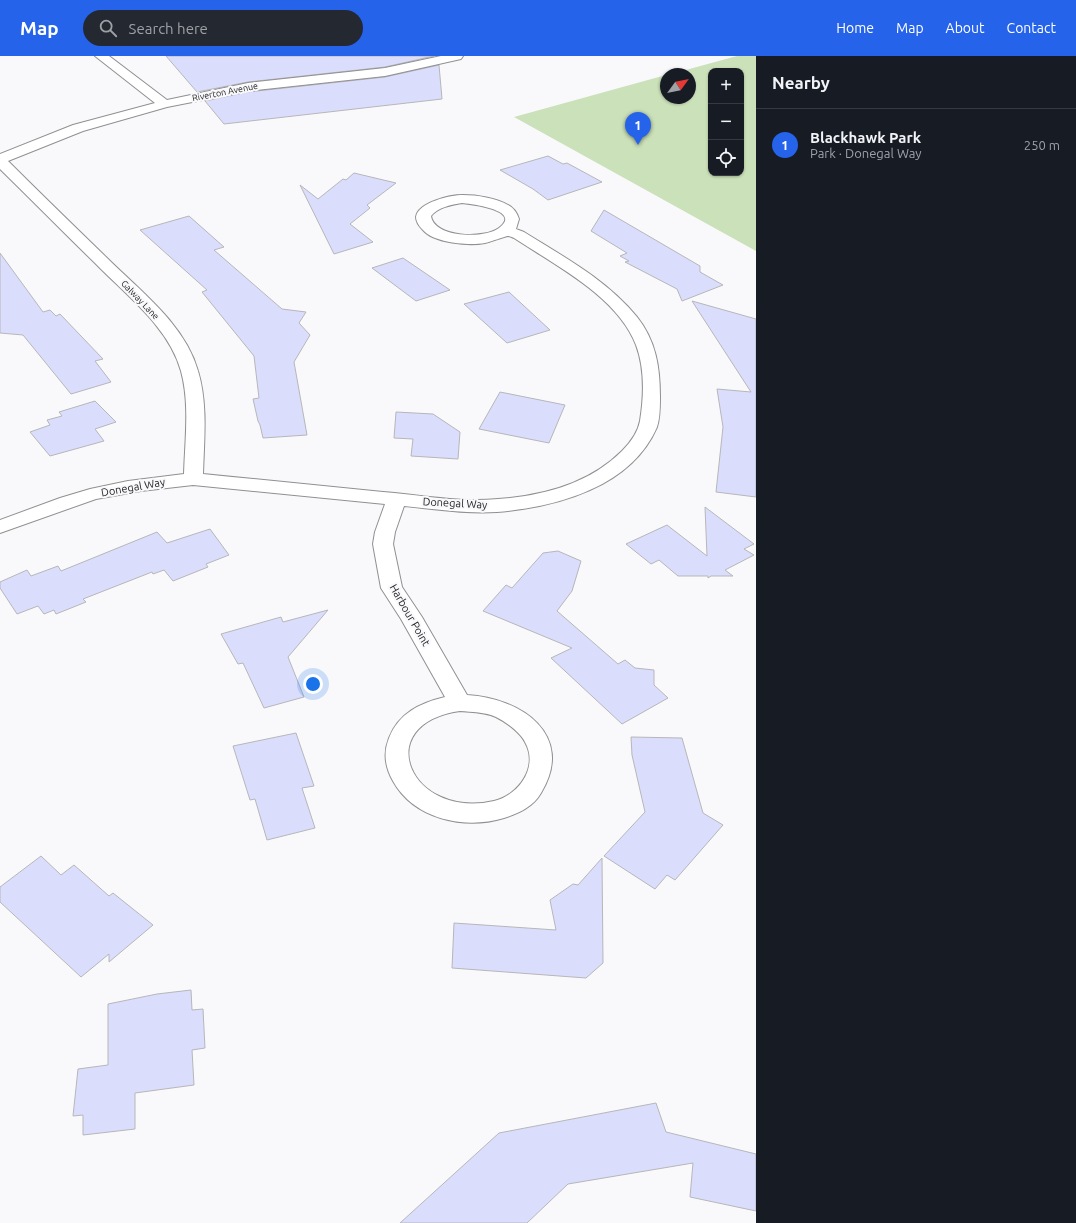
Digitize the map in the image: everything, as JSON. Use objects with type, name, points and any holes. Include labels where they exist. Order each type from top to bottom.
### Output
[{"type":"street","points":[[101,56],[165,104]]},
{"type":"street","name":"Riverton Avenue","points":[[0,160],[78,128],[165,104],[248,87],[385,72],[453,56]]},
{"type":"street","name":"Galway Lane","points":[[0,160],[154,312],[185,357],[195,397],[193,479]]},
{"type":"street","points":[[462,199],[485,201],[496,204],[510,214],[512,219],[511,225],[506,230],[488,238],[462,239],[439,234],[425,224],[424,218],[426,212],[440,203],[462,199]]},
{"type":"street","name":"Donegal Way","points":[[0,527],[90,495],[126,487],[160,482],[193,479],[474,506],[514,504],[550,497],[584,485],[611,470],[632,453],[648,424],[653,375],[645,343],[626,314],[599,287],[519,235],[506,230]]},
{"type":"street","name":"Harbour Point","points":[[396,499],[385,532],[383,544],[392,588],[411,617],[460,703]]},
{"type":"street","points":[[460,703],[482,704],[503,711],[521,722],[535,736],[541,754],[541,771],[533,788],[518,801],[497,810],[474,814],[450,811],[429,803],[412,791],[401,776],[395,759],[398,742],[407,727],[420,715],[439,707],[460,703]]},
{"type":"green space","points":[[737,56],[756,56],[756,251],[514,117],[660,77],[660,104],[696,104],[696,68],[693,68]]},
{"type":"building","points":[[166,56],[434,56],[385,67],[248,82],[197,92]]},
{"type":"building","points":[[439,65],[442,99],[224,124],[205,101],[248,92],[385,77]]},
{"type":"building","points":[[548,156],[563,164],[567,163],[602,182],[548,200],[533,189],[500,170]]},
{"type":"building","points":[[354,173],[396,183],[367,205],[370,208],[350,224],[373,242],[334,254],[300,185],[318,199],[343,179],[346,180]]},
{"type":"building","points":[[604,210],[700,266],[700,272],[723,285],[682,301],[677,289],[625,262],[629,261],[620,256],[627,253],[591,231]]},
{"type":"building","points":[[189,216],[224,247],[214,250],[282,309],[306,312],[299,323],[310,335],[294,362],[307,435],[263,438],[253,399],[259,398],[254,356],[202,292],[207,290],[140,230]]},
{"type":"building","points":[[0,253],[43,312],[50,310],[56,316],[60,314],[103,359],[95,361],[111,382],[71,394],[23,335],[0,333]]},
{"type":"building","points":[[403,258],[450,290],[416,301],[372,268]]},
{"type":"building","points":[[509,292],[550,330],[507,343],[464,304]]},
{"type":"building","points":[[692,301],[756,319],[756,497],[716,492],[723,427],[717,389],[751,392]]},
{"type":"building","points":[[500,392],[565,405],[549,443],[479,429]]},
{"type":"building","points":[[95,401],[116,422],[95,429],[104,441],[50,456],[30,432],[50,425],[47,420],[62,416],[59,412]]},
{"type":"building","points":[[396,412],[433,414],[460,432],[458,459],[411,456],[413,439],[394,438]]},
{"type":"building","points":[[705,507],[754,544],[744,549],[754,555],[725,570],[733,576],[711,576],[708,578],[708,576],[678,576],[659,560],[651,564],[626,544],[667,525],[707,556]]},
{"type":"building","points":[[210,529],[229,555],[206,564],[208,567],[173,581],[164,570],[153,574],[152,572],[83,599],[86,602],[56,614],[54,610],[44,614],[38,606],[17,614],[0,588],[0,582],[27,570],[31,576],[58,566],[61,571],[157,532],[167,543]]},
{"type":"building","points":[[558,551],[581,561],[572,591],[557,611],[618,664],[625,660],[635,668],[654,670],[654,685],[668,698],[622,724],[551,658],[572,648],[483,611],[506,585],[512,588],[543,553]]},
{"type":"building","points":[[328,610],[288,657],[304,697],[264,708],[243,663],[238,664],[221,634],[281,617],[283,622]]},
{"type":"building","points":[[296,733],[314,786],[302,788],[315,828],[267,840],[255,799],[250,800],[233,746]]},
{"type":"building","points":[[631,737],[682,738],[703,813],[723,825],[675,880],[667,875],[655,889],[604,856],[645,812],[632,755]]},
{"type":"building","points":[[41,856],[61,875],[74,865],[109,896],[113,893],[153,925],[109,962],[109,954],[81,977],[0,902],[0,887]]},
{"type":"building","points":[[602,858],[603,963],[586,978],[452,968],[454,923],[556,930],[550,900],[573,884],[578,885]]},
{"type":"building","points":[[191,990],[192,1010],[203,1009],[205,1048],[192,1050],[194,1085],[135,1093],[135,1129],[83,1135],[83,1115],[73,1116],[78,1069],[108,1065],[108,1004],[157,994]]},
{"type":"building","points":[[656,1103],[666,1132],[756,1154],[756,1211],[690,1197],[693,1163],[568,1184],[527,1223],[400,1223],[499,1133]]},
{"type":"place","name":"Blackhawk Park","points":[[638,145]]}]
